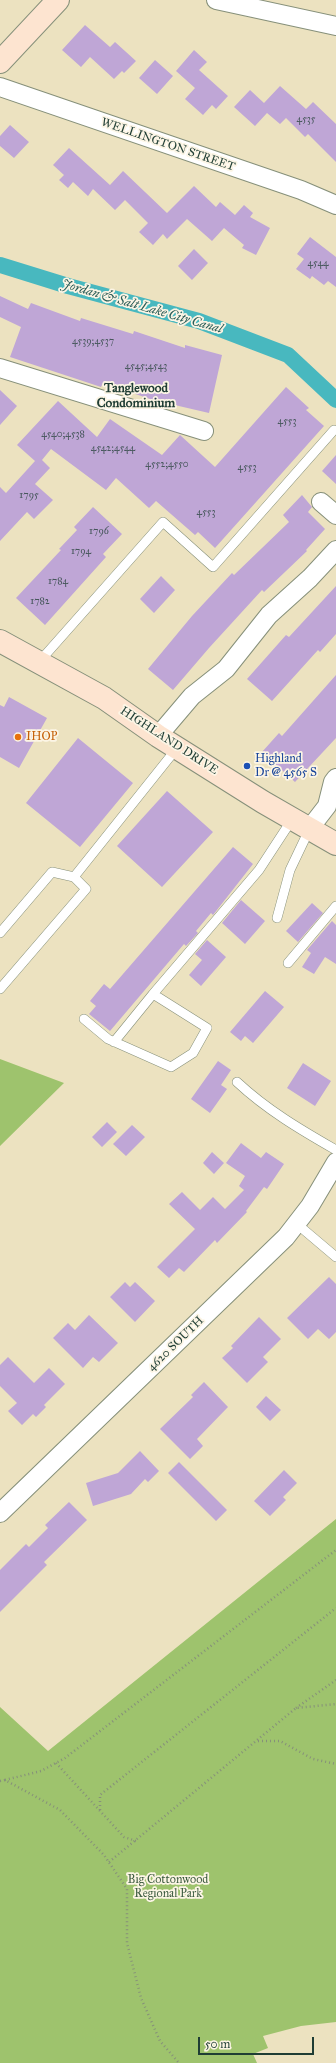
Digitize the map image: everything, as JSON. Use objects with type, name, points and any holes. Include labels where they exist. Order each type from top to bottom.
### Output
[{"type":"main road","points":[[0,62],[58,0]]},
{"type":"main road","name":"HIGHLAND DRIVE","points":[[0,640],[104,698],[177,748],[336,844]]},
{"type":"street","points":[[216,0],[336,26]]},
{"type":"street","name":"WELLINGTON STREET","points":[[0,87],[301,190],[336,205]]},
{"type":"street","points":[[0,368],[204,431]]},
{"type":"street","points":[[321,502],[336,515]]},
{"type":"street","points":[[158,736],[192,696],[226,669],[269,615],[310,578],[336,550]]},
{"type":"street","points":[[302,823],[328,806],[333,782],[336,778]]},
{"type":"street","name":"4620 SOUTH","points":[[0,1514],[297,1224],[336,1162]]},
{"type":"lane","points":[[39,662],[164,522],[213,567],[334,430]]},
{"type":"lane","points":[[74,878],[177,748]]},
{"type":"lane","points":[[277,918],[302,823]]},
{"type":"lane","points":[[114,1042],[259,870],[302,823]]},
{"type":"lane","points":[[0,933],[52,872],[74,878],[86,888],[0,989]]},
{"type":"lane","points":[[288,963],[336,906]]},
{"type":"lane","points":[[84,1019],[108,1039],[171,1068],[193,1053],[207,1028],[153,994]]},
{"type":"lane","points":[[237,1082],[254,1098],[283,1119],[336,1150]]},
{"type":"lane","points":[[297,1224],[336,1257]]},
{"type":"path","points":[[0,1780],[41,1771],[65,1758],[336,1550]]},
{"type":"path","points":[[100,1810],[100,1795],[336,1608]]},
{"type":"path","points":[[109,1862],[137,1841],[296,1708],[336,1680]]},
{"type":"path","points":[[296,1708],[336,1704]]},
{"type":"path","points":[[258,1741],[280,1741],[313,1759],[336,1764]]},
{"type":"path","points":[[56,1763],[124,1837],[137,1841]]},
{"type":"path","points":[[5,1780],[60,1810],[109,1862],[126,1890],[127,1943],[141,1998],[160,2041],[179,2063]]},
{"type":"green space","points":[[0,1059],[64,1083],[0,1146]]},
{"type":"green space","name":"Big Cottonwood Regional Park","points":[[336,1519],[336,2022],[301,2026],[263,2036],[268,2048],[253,2054],[257,2063],[0,2063],[0,1707],[48,1751]]},
{"type":"building","points":[[85,25],[110,47],[115,42],[136,61],[124,73],[122,71],[114,79],[90,57],[81,67],[62,50]]},
{"type":"building","points":[[194,50],[207,62],[199,70],[228,96],[216,109],[212,105],[203,115],[185,99],[195,88],[176,71]]},
{"type":"building","points":[[155,60],[173,76],[157,94],[139,78]]},
{"type":"building","points":[[280,86],[306,109],[313,102],[336,124],[336,162],[308,134],[305,137],[286,118],[280,124],[267,113],[255,126],[234,107],[250,90],[264,103]]},
{"type":"building","points":[[10,125],[29,142],[14,158],[0,146],[0,136]]},
{"type":"building","points":[[69,148],[110,185],[123,171],[167,213],[194,186],[216,207],[220,202],[235,215],[244,205],[253,213],[250,217],[270,228],[256,255],[242,248],[244,245],[224,228],[212,241],[187,219],[167,239],[163,234],[153,245],[139,232],[148,223],[125,200],[115,210],[93,189],[88,196],[73,182],[68,188],[59,180],[64,175],[53,165]]},
{"type":"building","points":[[310,237],[336,257],[336,287],[328,281],[324,285],[312,276],[310,279],[296,269],[304,259],[297,254]]},
{"type":"building","points":[[194,249],[208,263],[192,280],[178,266]]},
{"type":"building","points":[[0,296],[28,309],[31,303],[80,321],[81,318],[133,334],[134,331],[185,348],[185,345],[222,355],[209,413],[153,400],[103,383],[101,387],[10,357],[21,327],[0,317]]},
{"type":"building","points":[[286,387],[309,408],[306,410],[324,426],[215,548],[198,532],[195,535],[156,501],[149,508],[116,478],[106,490],[51,449],[42,460],[50,468],[35,484],[53,500],[34,519],[27,512],[0,541],[0,487],[6,493],[35,461],[17,445],[58,401],[97,437],[110,419],[162,455],[180,435],[215,467]]},
{"type":"building","points":[[0,390],[17,406],[0,425]]},
{"type":"building","points":[[336,455],[336,484],[322,471]]},
{"type":"building","points":[[302,495],[312,507],[308,512],[325,529],[306,550],[307,551],[264,592],[262,590],[173,690],[148,669],[192,616],[232,573],[234,575],[289,522],[283,515]]},
{"type":"building","points":[[93,507],[122,534],[103,554],[106,557],[45,625],[16,598],[61,550],[59,549],[77,530],[74,527]]},
{"type":"building","points":[[161,576],[175,590],[154,613],[140,599]]},
{"type":"building","points":[[336,586],[336,634],[320,652],[318,650],[272,701],[247,679],[286,635],[289,637]]},
{"type":"building","points":[[336,675],[336,738],[295,782],[262,752],[279,733],[282,736]]},
{"type":"building","name":"IHOP","points":[[9,697],[47,718],[19,768],[0,757],[0,705],[4,707]]},
{"type":"building","points":[[78,738],[133,783],[80,847],[26,803]]},
{"type":"building","points":[[167,791],[213,832],[162,887],[117,846]]},
{"type":"building","points":[[233,847],[253,864],[213,915],[211,913],[196,931],[198,933],[186,946],[184,944],[110,1031],[89,1014],[96,1006],[90,1001],[104,984],[110,989]]},
{"type":"building","points":[[241,900],[265,921],[245,944],[222,923]]},
{"type":"building","points":[[312,903],[323,913],[298,942],[286,931]]},
{"type":"building","points":[[332,921],[336,925],[336,964],[325,957],[314,974],[302,967],[311,953],[307,950]]},
{"type":"building","points":[[207,940],[226,957],[201,986],[189,975],[202,960],[195,954]]},
{"type":"building","points":[[265,991],[284,1007],[253,1043],[245,1036],[241,1041],[230,1032]]},
{"type":"building","points":[[218,1061],[231,1070],[221,1085],[227,1089],[210,1113],[191,1099]]},
{"type":"building","points":[[303,1063],[331,1081],[315,1106],[287,1088]]},
{"type":"building","points":[[107,1122],[117,1132],[102,1147],[92,1137]]},
{"type":"building","points":[[132,1125],[145,1137],[126,1156],[113,1144]]},
{"type":"building","points":[[241,1143],[261,1158],[266,1152],[284,1164],[267,1189],[264,1187],[246,1211],[247,1212],[217,1243],[215,1240],[184,1272],[179,1268],[169,1278],[157,1267],[195,1229],[169,1204],[182,1192],[200,1210],[213,1197],[225,1209],[244,1190],[239,1186],[245,1176],[226,1163]]},
{"type":"building","points":[[212,1152],[224,1163],[214,1174],[203,1163]]},
{"type":"building","points":[[329,1277],[336,1284],[336,1332],[329,1339],[318,1329],[308,1339],[287,1318]]},
{"type":"building","points":[[125,1282],[130,1287],[135,1282],[155,1301],[135,1322],[110,1297]]},
{"type":"building","points":[[89,1315],[118,1343],[99,1362],[93,1357],[83,1368],[53,1338],[68,1323],[75,1330]]},
{"type":"building","points":[[259,1317],[281,1339],[263,1357],[268,1362],[247,1383],[222,1358],[233,1348],[231,1346]]},
{"type":"building","points":[[8,1357],[34,1383],[49,1368],[65,1384],[44,1405],[46,1407],[36,1417],[33,1414],[22,1425],[8,1411],[17,1403],[0,1386],[0,1365]]},
{"type":"building","points":[[204,1382],[228,1407],[197,1439],[203,1446],[190,1459],[160,1429],[193,1397],[191,1395]]},
{"type":"building","points":[[266,1396],[281,1410],[270,1421],[256,1407]]},
{"type":"building","points":[[140,1451],[159,1471],[148,1482],[145,1479],[131,1494],[93,1506],[86,1483],[118,1473]]},
{"type":"building","points":[[179,1462],[227,1510],[216,1521],[168,1473]]},
{"type":"building","points":[[284,1470],[297,1483],[283,1497],[286,1500],[270,1516],[254,1501]]},
{"type":"building","points":[[69,1502],[87,1520],[44,1562],[47,1565],[0,1612],[0,1570],[26,1544],[29,1547],[48,1528],[45,1525]]},
{"type":"waterway","name":"Jordan & Salt Lake City Canal","points":[[0,265],[68,286],[199,321],[288,355],[336,400]]},
{"type":"place","name":"IHOP","points":[[18,737]]},
{"type":"place","name":"Highland Dr @ 4565 S","points":[[247,766]]},
{"type":"district","name":"Tanglewood Condominium","points":[[136,396]]}]
